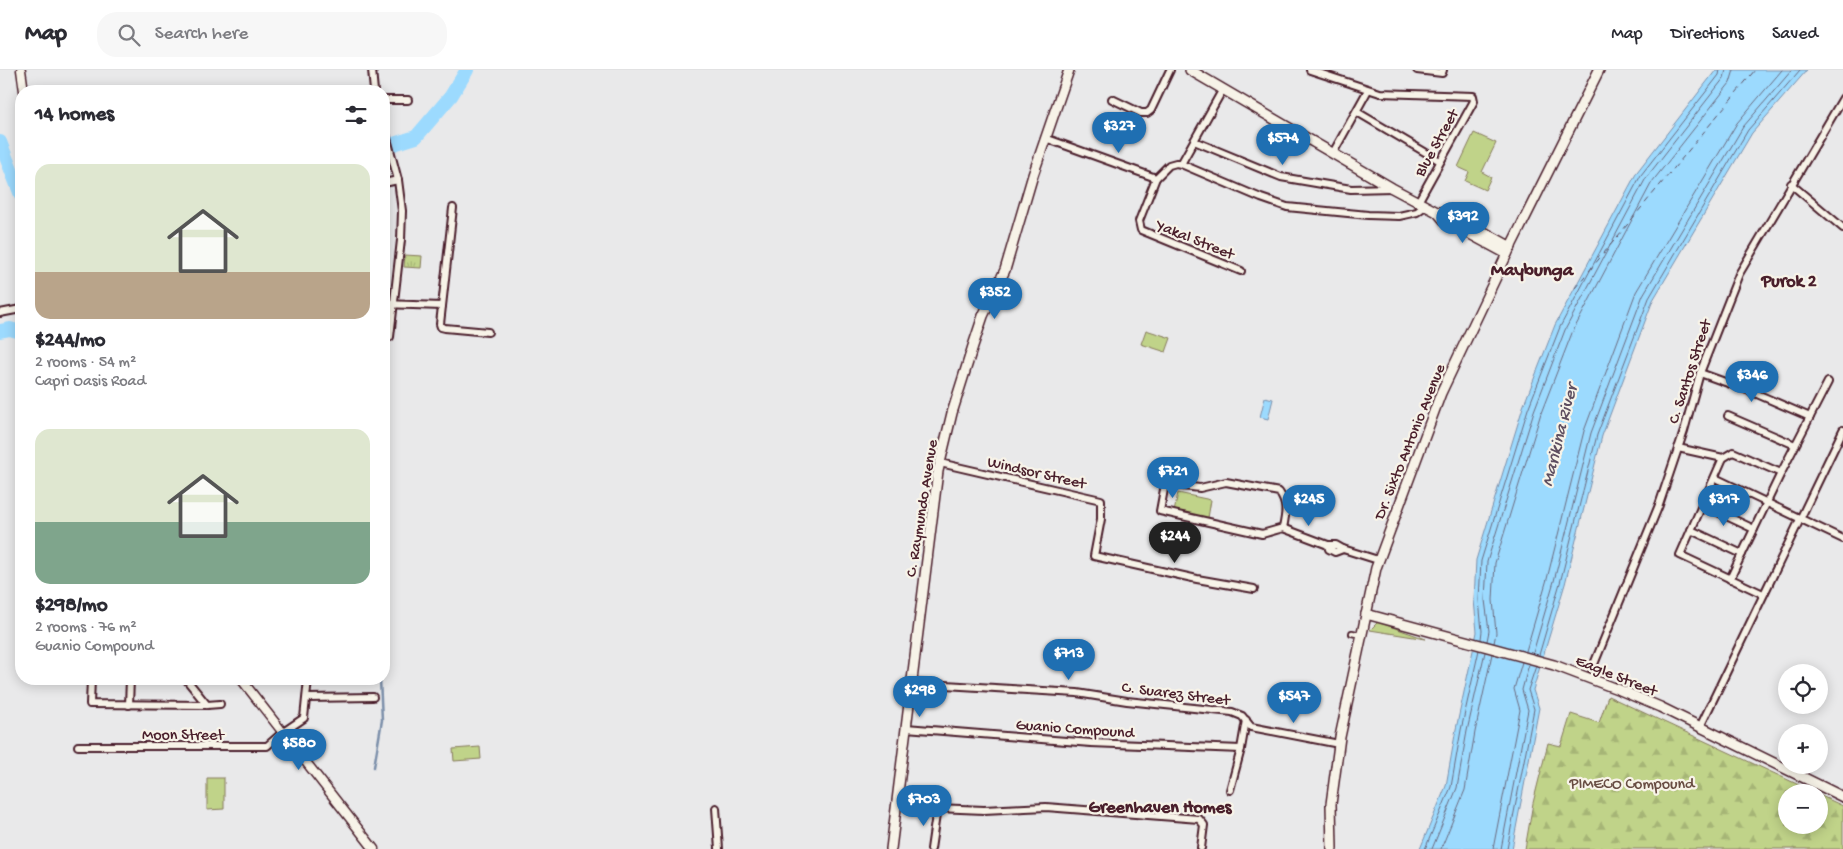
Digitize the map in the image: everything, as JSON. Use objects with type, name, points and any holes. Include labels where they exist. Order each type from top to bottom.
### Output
[{"type":"main road","name":"C. Raymundo Avenue","points":[[891,849],[923,585],[940,463],[952,413],[970,355],[984,316],[1008,261],[1067,70]]},
{"type":"main road","points":[[1190,70],[1202,73],[1223,88],[1392,188],[1437,212],[1448,212],[1509,250]]},
{"type":"main road","name":"Dr. Sixto Antonio Avenue","points":[[1332,849],[1331,804],[1356,634],[1366,614],[1378,560],[1441,395],[1509,250],[1599,70]]},
{"type":"main road","name":"Eagle Street","points":[[1366,614],[1554,665],[1648,702],[1843,797]]},
{"type":"street","points":[[21,70],[23,85]]},
{"type":"street","points":[[372,70],[373,85]]},
{"type":"street","points":[[1112,99],[1141,113],[1147,113],[1151,110],[1170,70]]},
{"type":"street","points":[[1310,70],[1368,90],[1333,153]]},
{"type":"street","points":[[1417,70],[1442,72]]},
{"type":"street","points":[[1178,163],[1194,141],[1223,88]]},
{"type":"street","name":"Blue Street","points":[[1368,90],[1389,94],[1473,96],[1474,101],[1440,161],[1421,204]]},
{"type":"street","name":"C. Santos Street","points":[[1592,668],[1659,505],[1700,373],[1739,274],[1843,98]]},
{"type":"street","points":[[390,100],[408,100]]},
{"type":"street","points":[[1357,112],[1440,161]]},
{"type":"street","points":[[1045,138],[1156,178],[1169,165],[1178,163],[1287,207],[1391,216],[1417,212],[1421,204]]},
{"type":"street","points":[[1194,141],[1281,177],[1351,188],[1392,188]]},
{"type":"street","points":[[390,149],[398,180],[402,210],[401,240],[390,337]]},
{"type":"street","name":"Yakal Street","points":[[1156,178],[1139,221],[1141,230],[1241,271]]},
{"type":"street","points":[[390,182],[398,180]]},
{"type":"street","points":[[1791,184],[1843,228]]},
{"type":"street","points":[[453,208],[441,327],[488,332]]},
{"type":"street","points":[[390,303],[442,306]]},
{"type":"street","points":[[0,313],[15,310]]},
{"type":"street","points":[[1700,373],[1750,390],[1810,417]]},
{"type":"street","points":[[1730,579],[1781,472],[1828,382]]},
{"type":"street","points":[[1728,416],[1795,445]]},
{"type":"street","points":[[1700,727],[1843,430]]},
{"type":"street","points":[[1678,448],[1724,458]]},
{"type":"street","points":[[1763,594],[1680,555],[1724,458],[1733,452],[1781,472]]},
{"type":"street","name":"Windsor Street","points":[[940,463],[1101,500],[1101,519],[1094,556],[1254,589]]},
{"type":"street","points":[[1715,478],[1843,539]]},
{"type":"street","points":[[1283,528],[1287,508],[1285,500],[1279,492],[1226,482],[1200,488],[1165,484],[1160,511],[1262,534],[1283,528],[1328,545],[1329,549],[1335,552],[1343,549],[1378,560]]},
{"type":"street","points":[[1703,505],[1754,529]]},
{"type":"street","points":[[1691,530],[1742,554]]},
{"type":"street","name":"C. Suarez Street","points":[[912,683],[1077,693],[1127,701],[1232,712],[1242,716],[1251,727],[1339,744]]},
{"type":"street","points":[[90,685],[90,704],[207,706],[220,704]]},
{"type":"street","points":[[129,704],[130,685]]},
{"type":"street","points":[[191,685],[207,706]]},
{"type":"street","points":[[246,685],[374,849]]},
{"type":"street","name":"Moon Street","points":[[78,746],[267,746],[304,718],[308,685]]},
{"type":"street","points":[[307,698],[373,697]]},
{"type":"street","points":[[1230,790],[1241,749],[1246,720]]},
{"type":"street","name":"Guanio Compound","points":[[906,728],[1091,743],[1241,749]]},
{"type":"street","points":[[931,849],[937,808],[984,810],[1046,807],[1188,818],[1202,821],[1204,825],[1201,849],[1208,849]]},
{"type":"street","points":[[716,808],[719,849]]},
{"type":"green space","points":[[1474,133],[1496,143],[1482,172],[1491,177],[1485,190],[1465,181],[1469,172],[1458,167]]},
{"type":"green space","points":[[405,255],[422,256],[421,268],[404,267]]},
{"type":"green space","points":[[1146,330],[1171,338],[1166,352],[1141,344]]},
{"type":"green space","points":[[1178,493],[1211,500],[1208,518],[1174,512]]},
{"type":"green space","points":[[1378,622],[1426,639],[1370,630]]},
{"type":"green space","name":"PIMECO Compound","points":[[1608,696],[1797,784],[1778,784],[1778,834],[1828,834],[1828,799],[1843,806],[1843,849],[1525,849],[1533,803],[1548,743],[1561,746],[1571,714],[1599,723]]},
{"type":"green space","points":[[480,747],[481,759],[454,761],[453,749]]},
{"type":"green space","points":[[207,778],[224,778],[224,809],[207,810]]},
{"type":"water","name":"Marikina River","points":[[1716,70],[1807,70],[1752,133],[1653,300],[1602,436],[1565,584],[1533,690],[1539,708],[1512,849],[1420,849],[1446,786],[1477,632],[1474,600],[1476,560],[1523,407],[1555,325],[1637,172]]},
{"type":"water","points":[[1265,397],[1273,399],[1268,419],[1260,417]]},
{"type":"pier","points":[[1473,639],[1546,658],[1543,668],[1471,649]]},
{"type":"waterway","points":[[390,145],[416,137],[451,96],[467,70]]},
{"type":"waterway","points":[[0,142],[15,180]]},
{"type":"waterway","points":[[0,331],[10,329],[15,330]]},
{"type":"waterway","points":[[374,767],[382,720],[380,685]]},
{"type":"ferry route","points":[[1575,288],[1755,70]]},
{"type":"district","name":"Maybunga","points":[[1532,268]]},
{"type":"district","name":"Purok 2","points":[[1789,280]]},
{"type":"district","name":"Greenhaven Homes","points":[[1160,806]]}]
